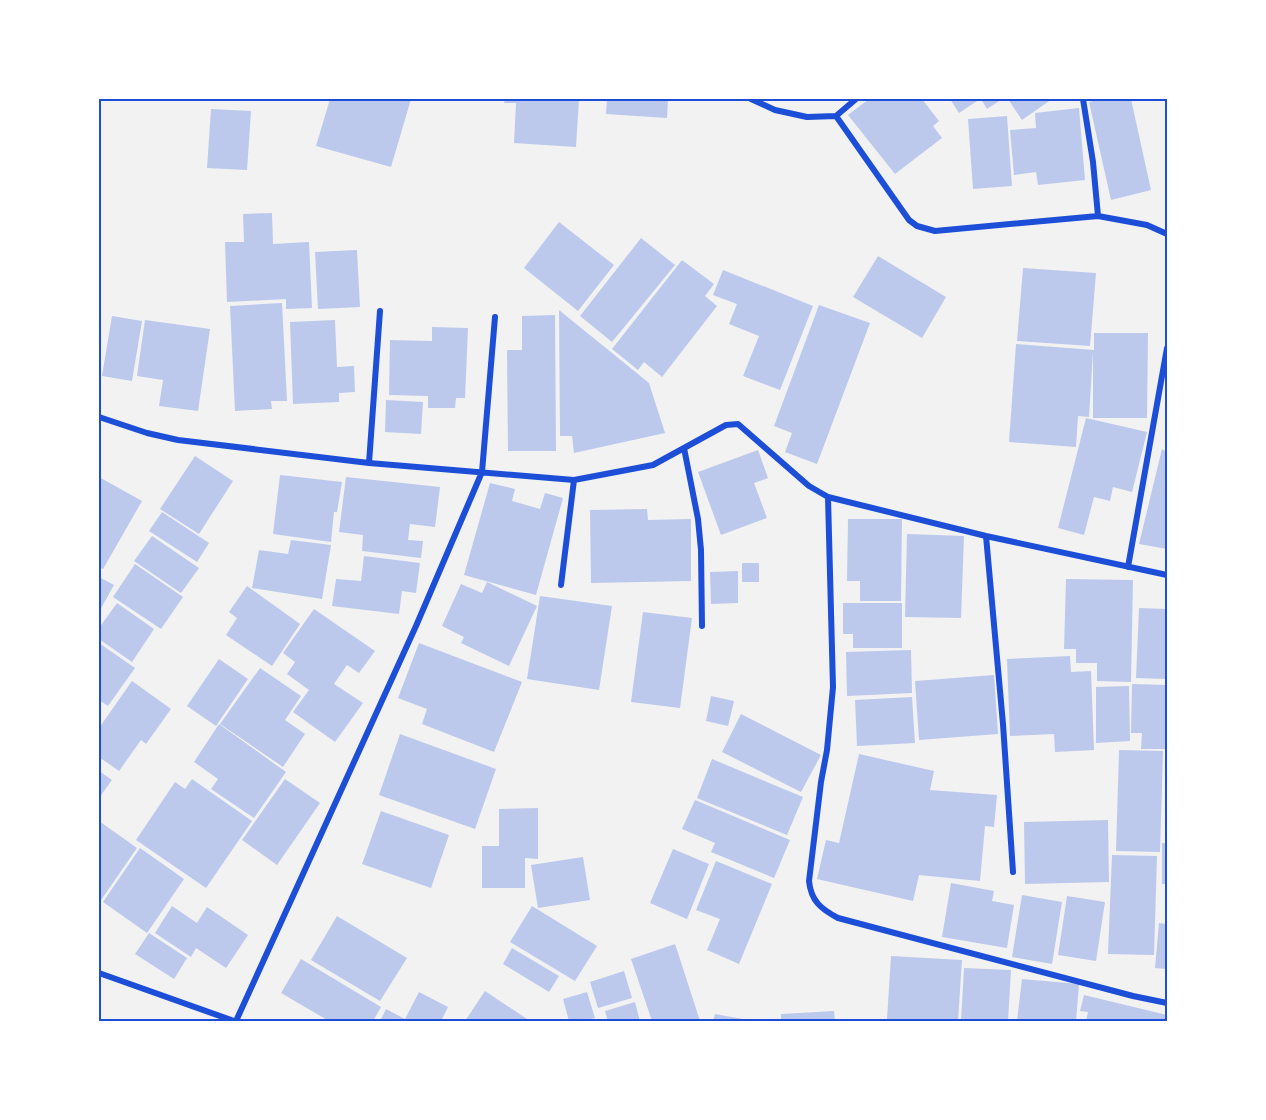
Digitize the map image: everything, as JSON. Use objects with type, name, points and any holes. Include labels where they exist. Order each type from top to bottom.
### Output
[{"type":"street","points":[[751,99],[775,110],[807,117],[836,116],[856,99]]},
{"type":"street","points":[[1083,99],[1093,162],[1098,216]]},
{"type":"street","points":[[836,116],[909,220],[917,226],[935,231],[1098,216],[1148,225],[1167,234]]},
{"type":"street","points":[[369,463],[380,311]]},
{"type":"street","points":[[99,973],[235,1021],[416,626],[482,472],[495,317]]},
{"type":"street","points":[[1128,567],[1167,348]]},
{"type":"street","points":[[99,417],[147,434],[178,440],[369,463],[574,480],[653,465],[726,425],[738,424],[809,486],[828,497],[986,537],[1167,575]]},
{"type":"street","points":[[684,448],[699,530],[702,626]]},
{"type":"street","points":[[561,585],[574,480]]},
{"type":"street","points":[[828,497],[833,687],[809,881],[810,892],[815,901],[824,911],[838,918],[1167,1003]]},
{"type":"street","points":[[986,537],[1003,724],[1013,872]]},
{"type":"building","points":[[330,99],[411,99],[391,167],[316,146]]},
{"type":"building","points":[[505,99],[579,99],[576,147],[514,143],[516,103],[504,103]]},
{"type":"building","points":[[607,99],[668,99],[667,118],[606,114]]},
{"type":"building","points":[[869,99],[922,99],[939,121],[933,126],[942,138],[895,174],[848,115]]},
{"type":"building","points":[[950,99],[980,99],[959,113]]},
{"type":"building","points":[[981,99],[1002,99],[987,109]]},
{"type":"building","points":[[1008,99],[1052,99],[1022,120]]},
{"type":"building","points":[[1101,99],[1131,99],[1151,190],[1111,200],[1089,102]]},
{"type":"building","points":[[1079,108],[1085,180],[1038,185],[1036,172],[1014,175],[1010,130],[1036,128],[1035,113]]},
{"type":"building","points":[[211,109],[251,111],[247,170],[207,168]]},
{"type":"building","points":[[1007,116],[1012,186],[973,189],[968,119]]},
{"type":"building","points":[[272,213],[273,244],[309,242],[312,308],[286,309],[286,299],[227,302],[225,242],[244,242],[243,214]]},
{"type":"building","points":[[559,222],[614,265],[578,311],[524,268]]},
{"type":"building","points":[[641,238],[675,265],[612,342],[580,316]]},
{"type":"building","points":[[357,250],[360,307],[318,309],[315,252]]},
{"type":"building","points":[[878,256],[946,297],[922,338],[853,297]]},
{"type":"building","points":[[682,260],[714,284],[705,296],[717,306],[662,377],[644,362],[638,370],[612,349]]},
{"type":"building","points":[[1023,268],[1096,273],[1090,346],[1017,341]]},
{"type":"building","points":[[723,270],[813,306],[780,390],[743,376],[759,336],[729,324],[737,304],[713,295]]},
{"type":"building","points":[[282,303],[287,401],[271,401],[272,409],[235,411],[230,306]]},
{"type":"building","points":[[819,305],[870,323],[817,464],[785,452],[792,433],[774,426]]},
{"type":"building","points":[[559,310],[649,383],[665,433],[574,453],[572,436],[560,436]]},
{"type":"building","points":[[555,315],[556,451],[508,451],[507,350],[522,350],[522,316]]},
{"type":"building","points":[[112,316],[142,321],[132,381],[102,376]]},
{"type":"building","points":[[145,320],[210,329],[198,411],[159,406],[163,380],[137,376]]},
{"type":"building","points":[[335,320],[337,367],[354,366],[355,392],[339,393],[339,402],[293,404],[290,322]]},
{"type":"building","points":[[432,327],[468,328],[465,398],[456,398],[455,408],[428,408],[428,396],[389,395],[390,340],[432,341]]},
{"type":"building","points":[[1094,333],[1148,333],[1147,418],[1093,418],[1093,352],[1089,417],[1078,416],[1076,447],[1009,442],[1016,344],[1094,350]]},
{"type":"building","points":[[386,400],[423,402],[421,434],[385,432]]},
{"type":"building","points":[[1086,418],[1147,432],[1132,492],[1113,487],[1110,501],[1094,497],[1084,535],[1058,528]]},
{"type":"building","points":[[1162,449],[1167,452],[1167,549],[1139,544]]},
{"type":"building","points":[[758,450],[768,478],[754,483],[767,518],[721,535],[698,472]]},
{"type":"building","points":[[195,456],[233,481],[199,534],[160,509]]},
{"type":"building","points":[[280,475],[342,482],[337,512],[334,512],[331,542],[273,534]]},
{"type":"building","points":[[99,477],[142,501],[103,569],[99,567]]},
{"type":"building","points":[[346,477],[440,487],[435,527],[410,524],[408,540],[423,541],[421,558],[362,551],[363,535],[339,532]]},
{"type":"building","points":[[490,483],[515,489],[512,501],[540,509],[545,493],[563,498],[536,595],[464,575]]},
{"type":"building","points":[[647,509],[648,520],[691,519],[691,581],[591,583],[590,510]]},
{"type":"building","points":[[162,512],[209,543],[197,562],[149,531]]},
{"type":"building","points":[[848,519],[902,519],[901,601],[860,601],[860,581],[847,581]]},
{"type":"building","points":[[907,534],[964,536],[961,618],[905,617]]},
{"type":"building","points":[[152,536],[199,568],[181,593],[134,561]]},
{"type":"building","points":[[291,540],[331,545],[322,599],[252,588],[259,550],[288,554]]},
{"type":"building","points":[[364,556],[420,563],[416,593],[402,591],[399,614],[332,606],[336,579],[361,581]]},
{"type":"building","points":[[742,563],[759,563],[759,582],[742,582]]},
{"type":"building","points":[[135,564],[183,597],[161,629],[113,597]]},
{"type":"building","points":[[738,571],[738,603],[711,604],[710,572]]},
{"type":"building","points":[[99,577],[114,585],[99,612]]},
{"type":"building","points":[[1066,579],[1133,580],[1131,682],[1097,681],[1097,663],[1076,663],[1076,649],[1064,649]]},
{"type":"building","points":[[487,582],[537,606],[509,666],[461,643],[464,637],[442,626],[461,584],[482,593]]},
{"type":"building","points":[[247,586],[300,624],[272,666],[226,635],[237,618],[229,612]]},
{"type":"building","points":[[540,596],[612,606],[599,690],[527,679]]},
{"type":"building","points":[[117,603],[154,629],[132,662],[99,639],[99,628]]},
{"type":"building","points":[[843,603],[902,603],[902,648],[853,648],[853,634],[843,634]]},
{"type":"building","points":[[1139,608],[1167,609],[1167,679],[1136,678]]},
{"type":"building","points":[[314,609],[375,651],[359,673],[347,665],[334,684],[363,703],[335,742],[293,712],[309,690],[287,674],[295,662],[283,653]]},
{"type":"building","points":[[643,612],[692,618],[680,708],[631,702]]},
{"type":"building","points":[[99,643],[135,668],[108,706],[99,700]]},
{"type":"building","points":[[419,643],[522,682],[494,752],[422,724],[427,709],[398,698]]},
{"type":"building","points":[[911,650],[912,693],[847,696],[846,652]]},
{"type":"building","points":[[1070,656],[1071,672],[1091,671],[1094,750],[1055,752],[1054,734],[1010,736],[1007,659]]},
{"type":"building","points":[[219,659],[248,679],[216,726],[187,706]]},
{"type":"building","points":[[260,668],[301,696],[285,720],[305,734],[283,767],[220,724]]},
{"type":"building","points":[[994,675],[998,734],[919,740],[915,681]]},
{"type":"building","points":[[132,681],[171,709],[146,744],[141,740],[119,771],[99,757],[99,728]]},
{"type":"building","points":[[1132,684],[1167,685],[1167,749],[1141,749],[1142,733],[1131,733]]},
{"type":"building","points":[[1129,686],[1130,741],[1096,743],[1096,687]]},
{"type":"building","points":[[711,696],[734,701],[728,726],[706,721]]},
{"type":"building","points":[[912,697],[915,743],[857,746],[855,700]]},
{"type":"building","points":[[741,714],[821,755],[801,792],[722,752]]},
{"type":"building","points":[[219,724],[286,772],[254,818],[211,789],[218,779],[194,762]]},
{"type":"building","points":[[400,734],[496,769],[475,829],[379,795]]},
{"type":"building","points":[[1119,750],[1163,751],[1160,852],[1116,851]]},
{"type":"building","points":[[859,754],[934,771],[930,790],[997,795],[994,827],[985,826],[980,881],[919,875],[913,901],[817,879],[826,840],[839,843]]},
{"type":"building","points":[[712,759],[803,797],[787,835],[697,798]]},
{"type":"building","points":[[99,771],[112,780],[99,798]]},
{"type":"building","points":[[192,779],[252,821],[206,888],[136,840],[175,782],[185,789]]},
{"type":"building","points":[[285,779],[320,803],[277,865],[242,840]]},
{"type":"building","points":[[695,800],[790,840],[774,878],[711,852],[715,843],[682,829]]},
{"type":"building","points":[[538,808],[538,859],[525,858],[525,888],[482,888],[482,846],[499,846],[499,809]]},
{"type":"building","points":[[381,811],[449,835],[431,888],[362,864]]},
{"type":"building","points":[[1108,820],[1109,882],[1025,884],[1024,822]]},
{"type":"building","points":[[99,821],[137,848],[99,903]]},
{"type":"building","points":[[1162,843],[1167,843],[1167,884],[1162,884]]},
{"type":"building","points":[[140,848],[184,879],[147,933],[103,902]]},
{"type":"building","points":[[673,849],[709,864],[687,919],[650,903]]},
{"type":"building","points":[[1112,855],[1157,856],[1154,955],[1108,954]]},
{"type":"building","points":[[583,857],[590,900],[538,908],[531,865]]},
{"type":"building","points":[[716,861],[772,884],[739,964],[707,950],[720,919],[696,910]]},
{"type":"building","points":[[951,883],[994,891],[992,901],[1014,905],[1007,948],[942,937]]},
{"type":"building","points":[[1022,895],[1062,902],[1052,964],[1012,957]]},
{"type":"building","points":[[1067,896],[1105,902],[1096,961],[1058,955]]},
{"type":"building","points":[[172,906],[197,923],[207,907],[248,935],[226,968],[196,948],[191,957],[155,933]]},
{"type":"building","points":[[532,906],[597,946],[575,981],[510,942]]},
{"type":"building","points":[[337,916],[407,958],[380,1001],[311,960]]},
{"type":"building","points":[[1159,923],[1167,924],[1167,969],[1155,968]]},
{"type":"building","points":[[149,933],[187,958],[174,979],[135,954]]},
{"type":"building","points":[[675,944],[700,1021],[652,1021],[631,959]]},
{"type":"building","points":[[512,948],[559,976],[549,992],[503,964]]},
{"type":"building","points":[[891,956],[962,960],[958,1021],[887,1019]]},
{"type":"building","points":[[301,959],[381,1007],[373,1021],[329,1021],[281,993]]},
{"type":"building","points":[[964,968],[1011,970],[1008,1021],[961,1021]]},
{"type":"building","points":[[624,971],[632,998],[598,1008],[590,982]]},
{"type":"building","points":[[1022,979],[1079,984],[1076,1021],[1017,1021]]},
{"type":"building","points":[[485,991],[530,1021],[465,1021]]},
{"type":"building","points":[[419,992],[448,1007],[441,1021],[380,1021],[386,1009],[405,1019]]},
{"type":"building","points":[[587,992],[595,1018],[569,1021],[563,999]]},
{"type":"building","points":[[1084,995],[1167,1015],[1167,1021],[1086,1021],[1088,1012],[1080,1011]]},
{"type":"building","points":[[635,1002],[640,1021],[608,1021],[605,1011]]},
{"type":"building","points":[[834,1011],[835,1021],[781,1021],[781,1014]]},
{"type":"building","points":[[715,1014],[748,1020],[748,1021],[713,1021]]}]
